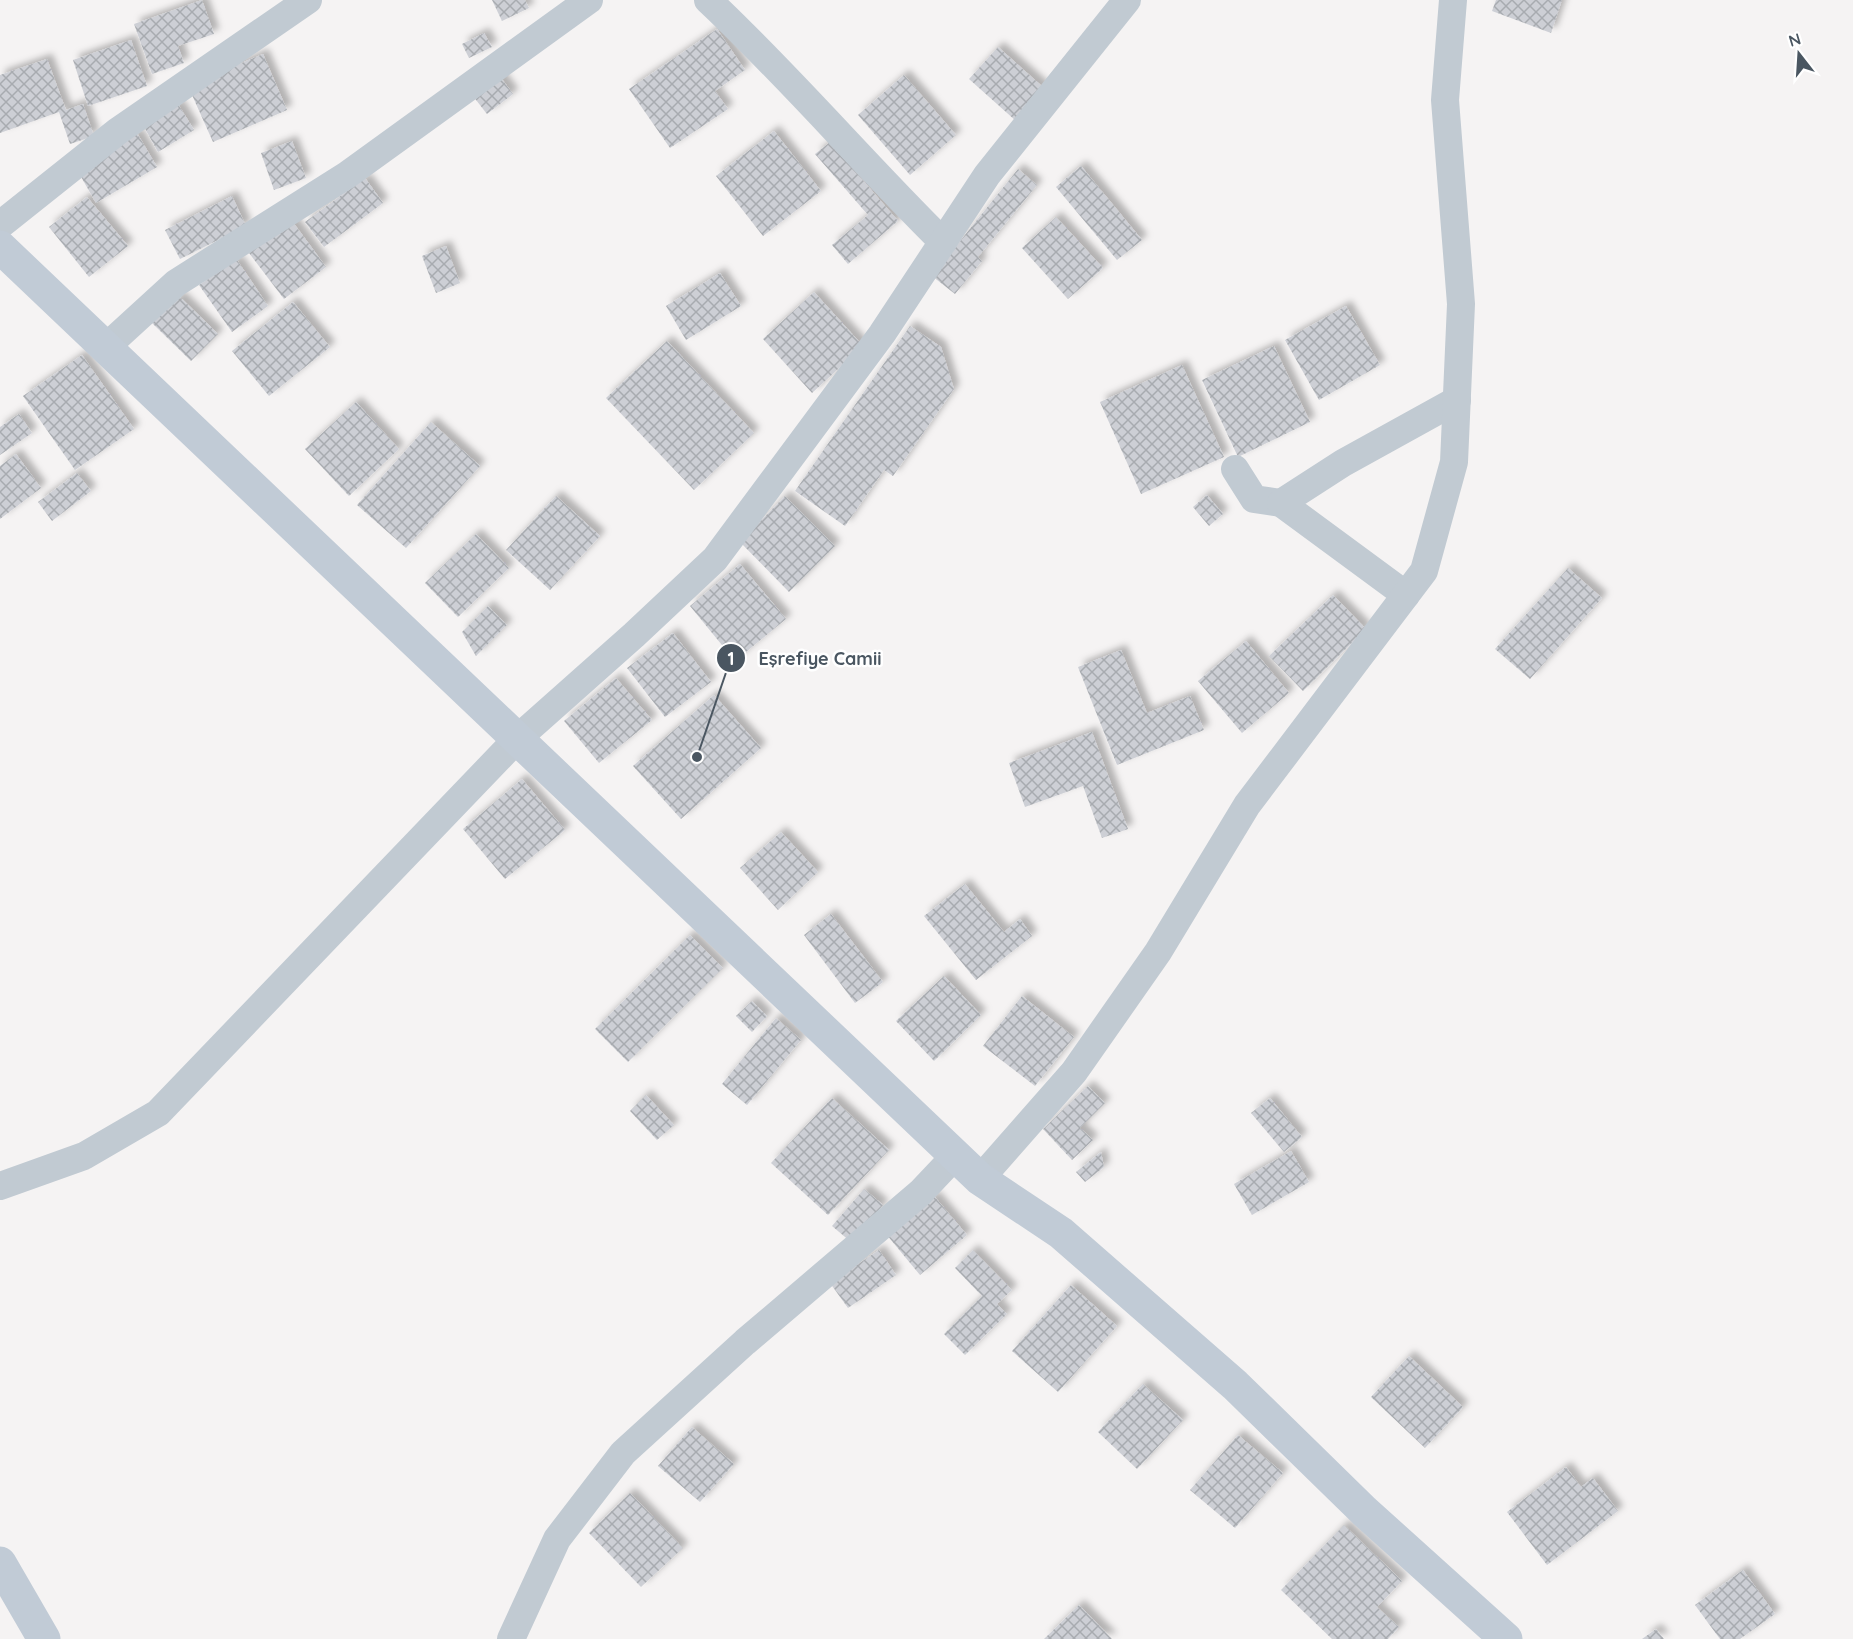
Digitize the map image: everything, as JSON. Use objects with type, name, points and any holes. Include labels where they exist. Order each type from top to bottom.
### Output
[{"type":"street","points":[[0,225],[118,130],[308,0]]},
{"type":"street","points":[[106,347],[176,283],[347,175],[589,0]]},
{"type":"street","points":[[708,0],[905,205],[944,242]]},
{"type":"street","points":[[0,1186],[84,1156],[158,1113],[518,738],[715,559],[882,334],[987,175],[1127,0]]},
{"type":"street","points":[[980,1179],[1074,1072],[1158,952],[1247,805],[1424,571],[1454,462],[1461,304],[1445,100],[1453,0]]},
{"type":"street","points":[[0,247],[955,1156],[980,1179],[1061,1233],[1079,1248],[1235,1385],[1364,1511],[1506,1639]]},
{"type":"street","points":[[1281,503],[1343,463],[1457,400]]},
{"type":"street","points":[[1235,469],[1254,499],[1281,503],[1406,595]]},
{"type":"street","points":[[511,1639],[557,1539],[623,1453],[745,1342],[920,1192],[955,1156]]},
{"type":"street","points":[[0,1563],[44,1639]]},
{"type":"building","points":[[202,0],[214,34],[178,46],[184,63],[152,74],[134,24]]},
{"type":"building","points":[[492,0],[525,0],[529,8],[502,21]]},
{"type":"building","points":[[1496,0],[1562,0],[1551,33],[1492,11]]},
{"type":"building","points":[[717,29],[745,70],[715,91],[728,109],[670,148],[629,89]]},
{"type":"building","points":[[484,33],[492,47],[469,58],[462,44]]},
{"type":"building","points":[[131,40],[147,86],[88,106],[73,60]]},
{"type":"building","points":[[998,47],[1045,89],[1016,121],[969,79]]},
{"type":"building","points":[[263,54],[287,110],[213,142],[188,86]]},
{"type":"building","points":[[47,59],[66,110],[83,104],[94,136],[70,144],[59,112],[0,133],[0,75]]},
{"type":"building","points":[[496,71],[513,94],[487,114],[469,91]]},
{"type":"building","points":[[904,75],[956,135],[910,175],[858,115]]},
{"type":"building","points":[[178,104],[194,130],[158,152],[143,125]]},
{"type":"building","points":[[774,131],[821,191],[763,236],[716,176]]},
{"type":"building","points":[[137,133],[157,167],[96,203],[76,168]]},
{"type":"building","points":[[292,141],[306,178],[274,190],[261,153]]},
{"type":"building","points":[[830,142],[898,221],[848,264],[832,245],[868,215],[815,154]]},
{"type":"building","points":[[1081,166],[1142,240],[1117,260],[1056,187]]},
{"type":"building","points":[[1018,169],[1037,185],[978,257],[982,261],[955,294],[932,276]]},
{"type":"building","points":[[365,178],[383,203],[324,247],[305,222]]},
{"type":"building","points":[[232,196],[246,226],[180,259],[165,230]]},
{"type":"building","points":[[87,197],[128,246],[89,277],[49,227]]},
{"type":"building","points":[[1056,217],[1103,268],[1068,299],[1022,248]]},
{"type":"building","points":[[292,221],[326,267],[284,299],[249,253]]},
{"type":"building","points":[[446,246],[460,283],[436,293],[422,256]]},
{"type":"building","points":[[237,260],[268,306],[232,332],[199,285]]},
{"type":"building","points":[[720,273],[741,306],[686,340],[666,306]]},
{"type":"building","points":[[814,292],[863,346],[812,393],[763,339]]},
{"type":"building","points":[[179,296],[218,334],[191,361],[152,323]]},
{"type":"building","points":[[293,302],[330,347],[269,396],[232,351]]},
{"type":"building","points":[[1346,306],[1380,365],[1319,400],[1285,340]]},
{"type":"building","points":[[910,326],[941,347],[954,389],[893,476],[884,470],[845,526],[795,491]]},
{"type":"building","points":[[667,341],[754,433],[694,490],[606,398]]},
{"type":"building","points":[[1274,346],[1310,422],[1238,457],[1202,380]]},
{"type":"building","points":[[82,355],[134,429],[75,470],[23,396]]},
{"type":"building","points":[[1182,365],[1224,457],[1141,494],[1100,402]]},
{"type":"building","points":[[356,402],[399,449],[349,496],[305,449]]},
{"type":"building","points":[[19,414],[32,433],[0,455],[0,427]]},
{"type":"building","points":[[431,422],[480,466],[406,548],[357,505]]},
{"type":"building","points":[[16,454],[41,488],[0,519],[0,466]]},
{"type":"building","points":[[77,473],[91,491],[52,521],[38,502]]},
{"type":"building","points":[[1207,495],[1223,514],[1209,526],[1193,507]]},
{"type":"building","points":[[556,496],[600,536],[550,590],[506,550]]},
{"type":"building","points":[[785,496],[835,546],[789,592],[740,542]]},
{"type":"building","points":[[476,534],[509,568],[458,617],[425,583]]},
{"type":"building","points":[[740,564],[786,619],[735,661],[690,606]]},
{"type":"building","points":[[1568,568],[1602,598],[1530,679],[1495,649]]},
{"type":"building","points":[[1333,595],[1366,629],[1303,691],[1269,656]]},
{"type":"building","points":[[488,606],[507,625],[476,656],[462,632]]},
{"type":"building","points":[[673,633],[711,682],[665,717],[627,668]]},
{"type":"building","points":[[1246,641],[1289,693],[1242,733],[1198,681]]},
{"type":"building","points":[[1121,650],[1147,713],[1190,696],[1204,730],[1117,765],[1078,667]]},
{"type":"building","points":[[616,678],[652,720],[599,763],[564,721]]},
{"type":"building","points":[[714,695],[761,748],[681,819],[633,766]]},
{"type":"building","points":[[1092,732],[1128,829],[1102,838],[1083,786],[1025,807],[1009,763]]},
{"type":"building","points":[[522,779],[565,830],[505,879],[463,829]]},
{"type":"building","points":[[781,832],[818,872],[778,910],[740,868]]},
{"type":"building","points":[[965,884],[1004,932],[1020,919],[1032,936],[976,980],[924,916]]},
{"type":"building","points":[[831,914],[883,982],[855,1003],[804,935]]},
{"type":"building","points":[[690,935],[723,968],[628,1062],[595,1029]]},
{"type":"building","points":[[944,976],[981,1015],[934,1061],[896,1021]]},
{"type":"building","points":[[1022,996],[1074,1037],[1035,1086],[983,1046]]},
{"type":"building","points":[[752,1001],[767,1016],[752,1032],[736,1016]]},
{"type":"building","points":[[776,1018],[801,1040],[747,1105],[722,1084]]},
{"type":"building","points":[[1088,1086],[1105,1103],[1080,1128],[1093,1140],[1072,1160],[1043,1129]]},
{"type":"building","points":[[646,1095],[674,1125],[657,1140],[630,1111]]},
{"type":"building","points":[[832,1098],[889,1150],[828,1215],[771,1163]]},
{"type":"building","points":[[1270,1098],[1302,1137],[1284,1152],[1251,1113]]},
{"type":"building","points":[[1291,1151],[1309,1182],[1252,1215],[1234,1184]]},
{"type":"building","points":[[1101,1152],[1104,1167],[1085,1182],[1076,1172]]},
{"type":"building","points":[[864,1189],[883,1205],[851,1242],[832,1226]]},
{"type":"building","points":[[934,1196],[967,1235],[920,1275],[886,1234]]},
{"type":"building","points":[[879,1250],[896,1275],[848,1308],[830,1283]]},
{"type":"building","points":[[973,1250],[1012,1290],[997,1304],[1007,1314],[965,1355],[944,1334],[982,1296],[955,1268]]},
{"type":"building","points":[[1071,1285],[1117,1326],[1058,1392],[1012,1351]]},
{"type":"building","points":[[1409,1356],[1463,1407],[1425,1448],[1371,1397]]},
{"type":"building","points":[[1143,1384],[1183,1420],[1137,1469],[1098,1432]]},
{"type":"building","points":[[692,1427],[734,1464],[700,1502],[658,1466]]},
{"type":"building","points":[[1238,1435],[1283,1473],[1235,1528],[1190,1490]]},
{"type":"building","points":[[1566,1467],[1581,1487],[1593,1478],[1618,1511],[1547,1565],[1507,1512]]},
{"type":"building","points":[[630,1493],[683,1548],[641,1587],[589,1533]]},
{"type":"building","points":[[1344,1525],[1402,1581],[1377,1607],[1399,1627],[1388,1639],[1332,1639],[1281,1590]]},
{"type":"building","points":[[1743,1570],[1775,1614],[1740,1639],[1720,1639],[1695,1605]]},
{"type":"building","points":[[1079,1605],[1112,1639],[1044,1639]]},
{"type":"building","points":[[1656,1629],[1664,1639],[1642,1639]]},
{"type":"place","name":"Eşrefiye Camii","points":[[697,757]]}]
